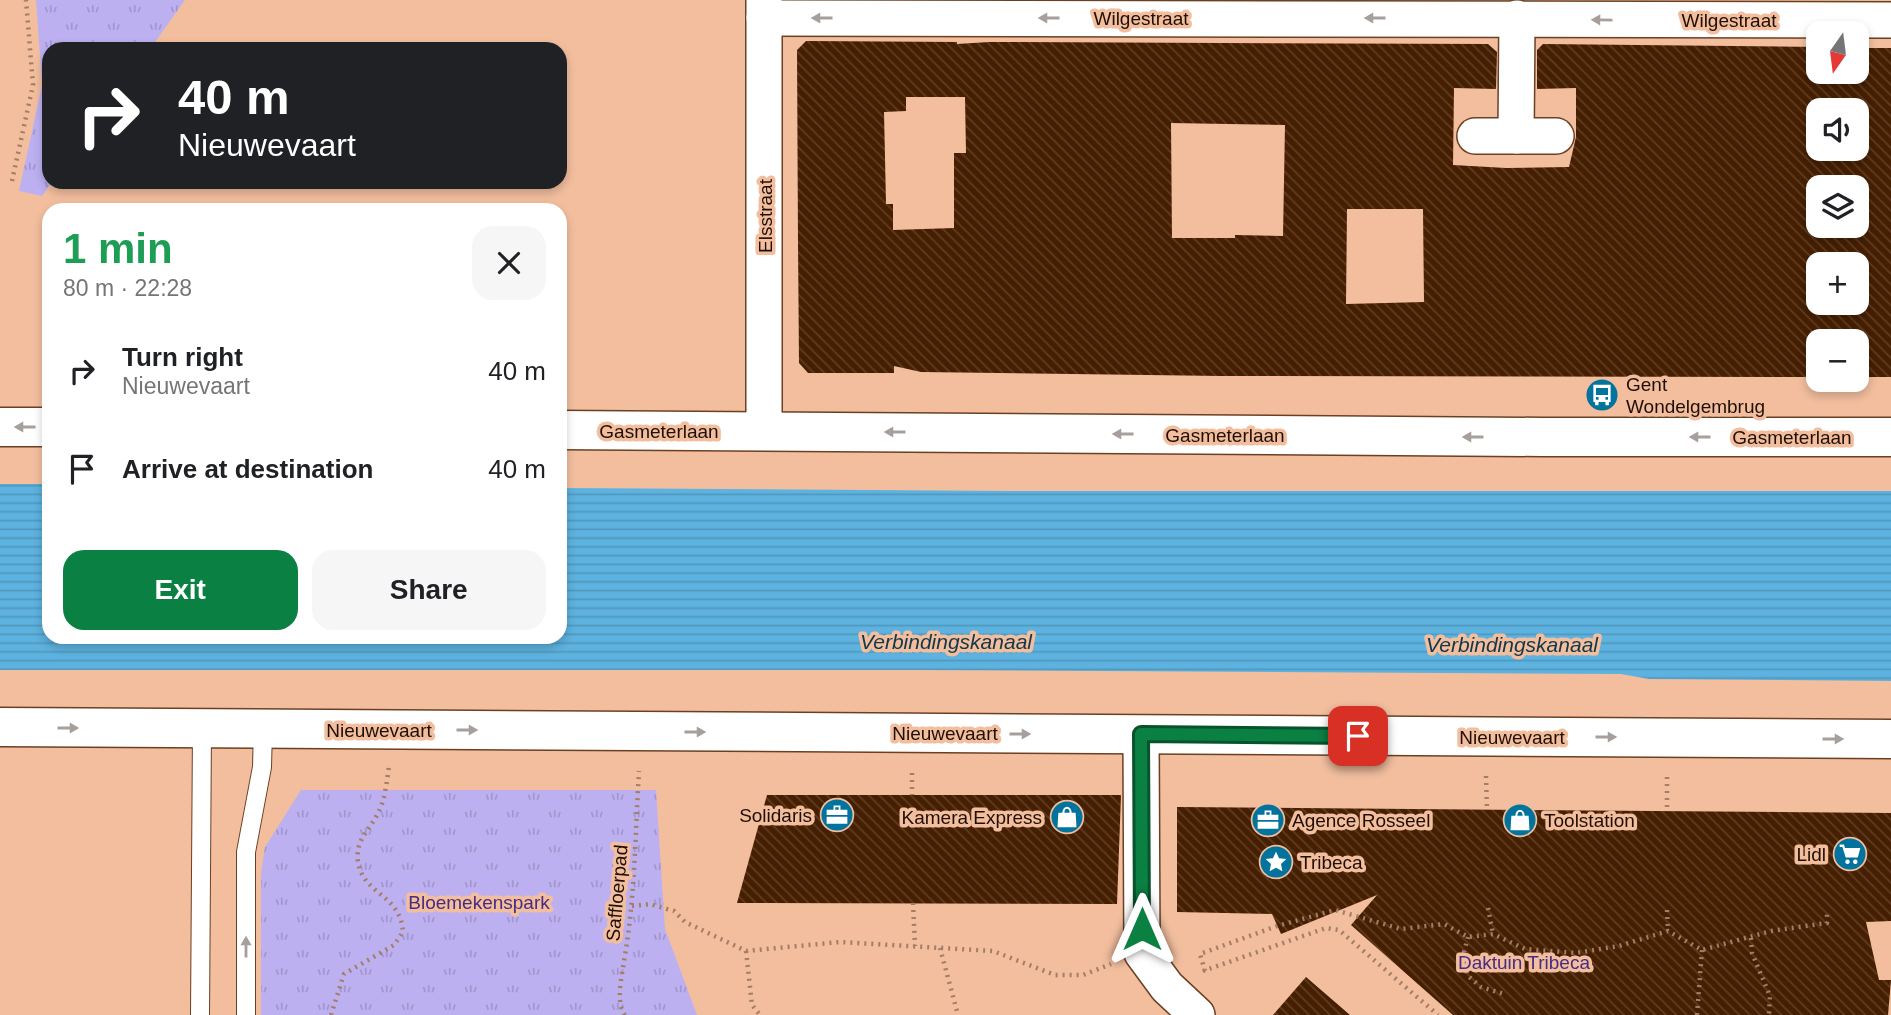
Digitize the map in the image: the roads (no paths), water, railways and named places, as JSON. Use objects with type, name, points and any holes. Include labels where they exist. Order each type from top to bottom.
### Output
[{"type":"main road","points":[[0,427],[42,427]]},
{"type":"main road","name":"Gasmeterlaan","points":[[567,430],[1891,437]]},
{"type":"main road","name":"Nieuwevaart","points":[[0,727],[1891,739]]},
{"type":"street","name":"Wilgestraat","points":[[764,9],[1517,19],[1651,10],[1891,20]]},
{"type":"street","name":"Elsstraat","points":[[764,9],[764,431]]},
{"type":"street","points":[[1516,136],[1517,19]]},
{"type":"street","points":[[1475,136],[1556,136]]},
{"type":"street","points":[[1141,734],[1142,953],[1167,987],[1197,1015]]},
{"type":"lane","points":[[200,1015],[202,729]]},
{"type":"lane","points":[[246,1015],[246,852],[262,767],[263,729]]},
{"type":"water","name":"Verbindingskanaal","points":[[0,484],[42,484],[42,644],[567,644],[567,488],[1891,491],[1891,681],[1649,679],[1621,674],[918,670],[0,670]]},
{"type":"place","name":"Gent Wondelgembrug","points":[[1602,395]]},
{"type":"place","name":"Solidaris","points":[[837,815]]},
{"type":"place","name":"Kamera Express","points":[[1067,817]]},
{"type":"place","name":"Agence Rosseel","points":[[1268,820]]},
{"type":"place","name":"Toolstation","points":[[1520,820]]},
{"type":"place","name":"Lidl","points":[[1850,854]]},
{"type":"place","name":"Tribeca","points":[[1276,862]]},
{"type":"park label","name":"Bloemekenspark","points":[[479,902]]},
{"type":"park label","name":"Daktuin Tribeca","points":[[1524,962]]}]
